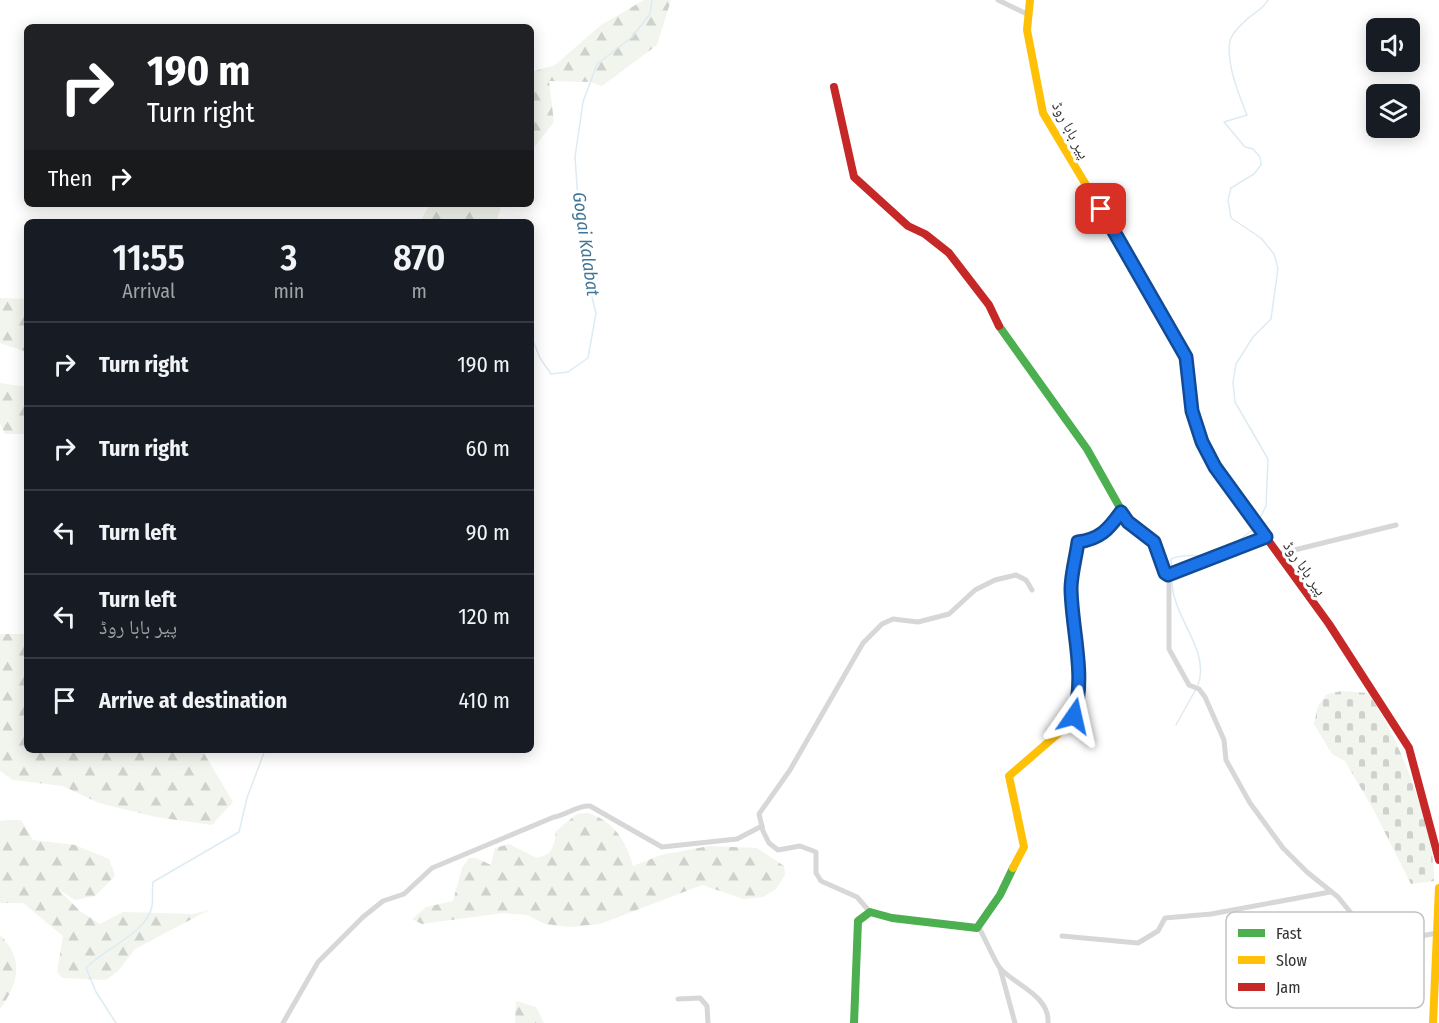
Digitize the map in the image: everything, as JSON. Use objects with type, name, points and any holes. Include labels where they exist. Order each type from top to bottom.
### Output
[{"type":"street","points":[[998,0],[1027,14]]},
{"type":"street","name":"پیر بابا روڈ","points":[[1030,0],[1027,30],[1043,113],[1177,337],[1186,357],[1192,411],[1202,442],[1215,467],[1329,624],[1409,748],[1439,860]]},
{"type":"street","points":[[834,87],[854,177],[908,226],[925,234],[949,253],[969,276],[989,305],[1004,336],[1023,358],[1087,449],[1121,512],[1128,522],[1154,542],[1165,573],[1169,575]]},
{"type":"street","points":[[978,927],[1000,895],[1024,847],[1009,776],[1018,764],[1058,736],[1074,716],[1079,697],[1071,588],[1078,542],[1093,540],[1107,532],[1121,512]]},
{"type":"street","points":[[1278,554],[1396,525]]},
{"type":"street","points":[[1169,575],[1266,537]]},
{"type":"street","points":[[978,927],[892,918],[870,912],[857,897],[820,882],[816,873],[816,852],[801,846],[778,850],[769,843],[759,814],[790,770],[863,643],[882,624],[893,619],[918,622],[949,614],[975,590],[995,580],[1016,574],[1026,580],[1032,590]]},
{"type":"street","points":[[1169,575],[1169,650],[1189,685],[1199,689],[1217,722],[1224,740],[1226,760],[1250,803],[1283,848],[1351,912]]},
{"type":"street","points":[[283,1023],[318,962],[383,901],[404,894],[432,868],[554,817],[567,815],[583,805],[590,806],[662,847],[737,839],[762,826]]},
{"type":"street","points":[[1433,1023],[1439,888]]},
{"type":"street","points":[[1062,936],[1138,943],[1158,932],[1165,918],[1211,914],[1330,892]]},
{"type":"street","points":[[854,1023],[858,921],[870,912]]},
{"type":"street","points":[[978,927],[1000,968],[1015,1023]]},
{"type":"street","points":[[1424,936],[1437,933]]},
{"type":"street","points":[[1000,968],[1035,995],[1047,1013],[1048,1023]]},
{"type":"street","points":[[678,999],[700,998],[707,1006],[708,1023]]},
{"type":"green space","points":[[644,0],[671,0],[657,45],[602,86],[590,82],[549,81],[554,122],[534,147],[534,71],[555,65],[601,25]]},
{"type":"green space","points":[[428,207],[501,207],[497,219],[422,219]]},
{"type":"green space","points":[[0,298],[24,299],[24,351],[0,343]]},
{"type":"green space","points":[[0,383],[24,387],[24,434],[5,434],[0,423]]},
{"type":"green space","points":[[0,634],[24,634],[24,753],[204,753],[233,802],[212,825],[156,817],[99,803],[63,786],[13,780],[0,771]]},
{"type":"green space","points":[[1342,691],[1368,693],[1380,711],[1403,757],[1429,836],[1434,881],[1411,884],[1372,807],[1345,761],[1332,754],[1314,724],[1318,706],[1327,694]]},
{"type":"green space","points":[[588,813],[605,821],[618,833],[627,848],[633,866],[661,855],[709,846],[757,848],[784,866],[785,875],[776,889],[763,897],[744,899],[702,885],[600,924],[570,927],[545,924],[527,915],[503,913],[422,924],[412,919],[426,907],[453,901],[462,868],[469,858],[476,858],[491,865],[495,848],[509,844],[537,858],[550,852],[556,831],[577,814]]},
{"type":"green space","points":[[21,820],[33,840],[75,845],[109,859],[115,876],[95,896],[75,900],[58,889],[80,911],[100,924],[123,912],[194,914],[209,910],[135,949],[118,971],[106,980],[62,978],[57,972],[63,936],[23,903],[0,903],[0,821]]},
{"type":"green space","points":[[0,935],[13,953],[16,971],[11,990],[0,1009]]},
{"type":"green space","points":[[516,1001],[536,1007],[544,1023],[515,1023]]},
{"type":"waterway","name":"Gogai Kalabat","points":[[534,343],[540,358],[551,374],[568,372],[588,358],[596,313],[586,273],[575,157],[583,102],[597,64],[632,37],[650,14],[652,0]]},
{"type":"waterway","points":[[1260,518],[1266,506],[1268,459],[1235,402],[1233,382],[1236,364],[1253,337],[1271,319],[1278,268],[1274,254],[1261,238],[1231,218],[1228,200],[1231,188],[1254,174],[1261,165],[1260,157],[1253,149],[1245,147],[1224,122],[1247,115],[1232,69],[1229,50],[1231,38],[1240,26],[1268,0]]},
{"type":"waterway","points":[[1229,548],[1254,529]]},
{"type":"waterway","points":[[1172,571],[1171,559],[1211,555]]},
{"type":"waterway","points":[[1172,575],[1172,587],[1178,609],[1193,641],[1200,663],[1198,685]]},
{"type":"waterway","points":[[1176,725],[1196,689]]},
{"type":"waterway","name":"Gogai Kalabat","points":[[116,1023],[96,992],[86,968],[142,925],[152,906],[153,882],[239,832],[247,798],[264,753]]},
{"type":"traffic: fast","points":[[999,326],[1087,449],[1128,522],[1154,542],[1156,547]]},
{"type":"traffic: fast","points":[[854,1023],[858,921],[870,912],[892,918],[977,928],[1000,895],[1013,868]]},
{"type":"traffic: slow","points":[[1030,0],[1027,30],[1043,113],[1177,337],[1187,375]]},
{"type":"traffic: slow","points":[[1013,868],[1024,847],[1009,776],[1067,726],[1078,703],[1080,671],[1071,588],[1078,542],[1103,533],[1121,512]]},
{"type":"traffic: slow","points":[[1433,1023],[1439,888]]},
{"type":"traffic: jam","points":[[834,87],[854,177],[908,226],[925,234],[949,253],[989,305],[999,326]]},
{"type":"traffic: jam","points":[[1187,375],[1196,425],[1215,467],[1329,624],[1409,748],[1439,860]]},
{"type":"traffic: jam","points":[[1156,547],[1165,573],[1175,574],[1266,537]]},
{"type":"route","points":[[1074,716],[1079,697],[1079,673],[1071,588],[1078,542],[1093,540],[1107,532],[1121,512],[1128,522],[1154,542],[1165,573],[1168,575],[1266,537],[1215,467],[1202,442],[1192,411],[1186,357],[1177,337],[1101,209]]}]
